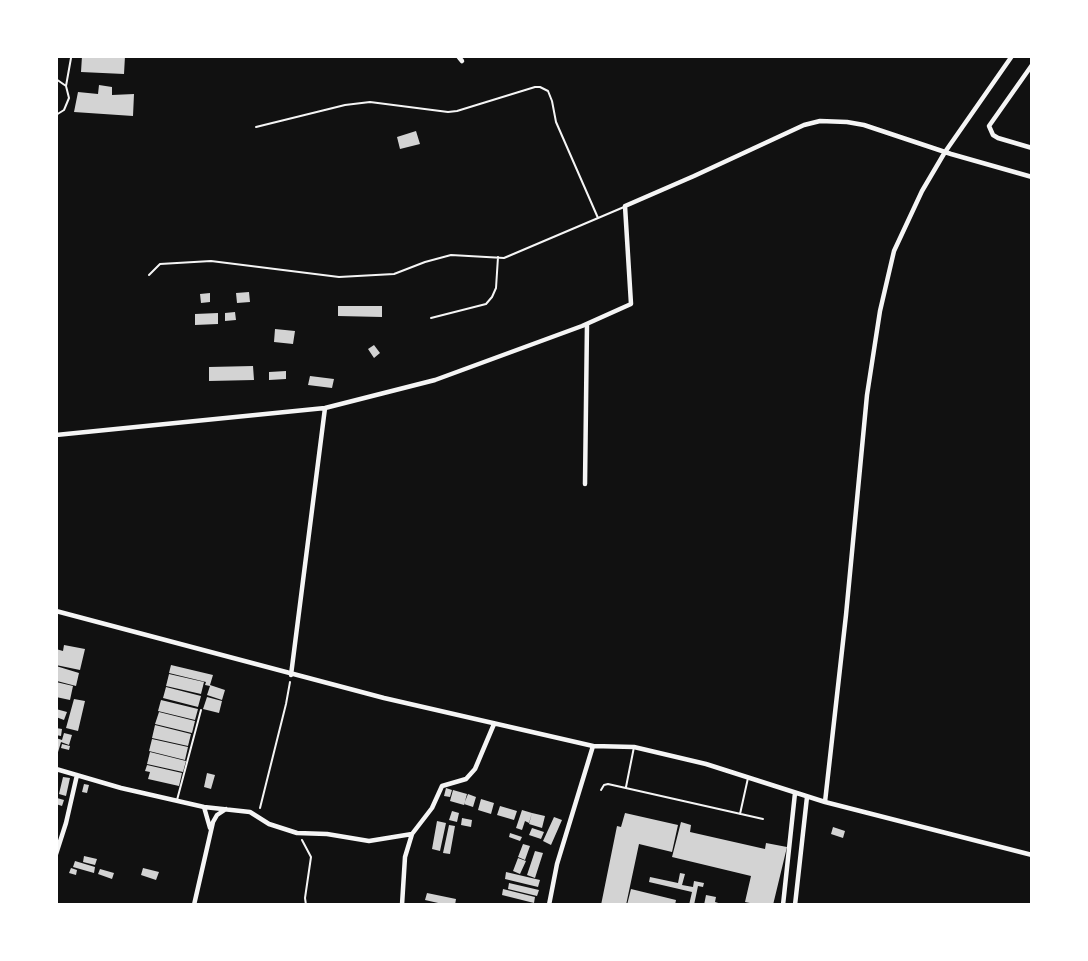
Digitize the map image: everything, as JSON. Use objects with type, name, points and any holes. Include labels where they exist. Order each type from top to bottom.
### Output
[{"type":"street","points":[[458,56],[462,61]]},
{"type":"street","points":[[825,802],[845,625],[867,395],[880,311],[894,251],[922,191],[945,152],[1012,56]]},
{"type":"street","points":[[1032,65],[989,126],[993,135],[998,138],[1032,148]]},
{"type":"street","points":[[56,435],[325,408],[435,380],[587,324],[631,304],[625,206],[804,124],[820,121],[864,125],[945,152],[1032,177]]},
{"type":"street","points":[[585,484],[587,324]]},
{"type":"street","points":[[291,674],[325,408]]},
{"type":"street","points":[[56,611],[291,674],[494,724],[593,746],[634,748],[706,764],[825,802],[1032,856]]},
{"type":"street","points":[[402,905],[405,857],[412,834],[432,808],[442,786],[466,779],[475,769],[494,724]]},
{"type":"street","points":[[549,905],[557,864],[593,746]]},
{"type":"street","points":[[56,769],[121,788],[204,807],[250,812],[269,824],[297,833],[327,834],[369,841],[412,834]]},
{"type":"street","points":[[56,854],[66,823],[77,774]]},
{"type":"street","points":[[783,905],[796,793]]},
{"type":"street","points":[[795,905],[807,796]]},
{"type":"street","points":[[204,807],[211,829]]},
{"type":"street","points":[[194,905],[211,829],[217,815],[227,809]]},
{"type":"lane","points":[[56,115],[64,110],[67,104],[68,92],[66,86],[71,58]]},
{"type":"lane","points":[[56,79],[66,86]]},
{"type":"lane","points":[[256,127],[345,105],[370,102],[448,112],[457,111],[535,87],[543,88],[548,91],[556,122],[598,218]]},
{"type":"lane","points":[[149,275],[160,264],[210,261],[339,277],[394,274],[425,262],[452,255],[504,258],[625,206]]},
{"type":"lane","points":[[431,318],[486,304],[496,288],[498,257]]},
{"type":"lane","points":[[177,800],[201,710]]},
{"type":"lane","points":[[626,787],[634,748]]},
{"type":"lane","points":[[740,814],[748,778]]},
{"type":"lane","points":[[601,790],[604,785],[608,784],[626,787],[763,819]]},
{"type":"path","points":[[256,816],[261,805],[286,704],[291,674]]},
{"type":"path","points":[[297,833],[311,856],[305,898],[306,905]]},
{"type":"building","points":[[82,56],[125,56],[124,74],[81,72]]},
{"type":"building","points":[[99,85],[112,87],[112,95],[134,94],[133,116],[74,112],[78,92],[98,94]]},
{"type":"building","points":[[416,131],[420,144],[400,149],[397,137]]},
{"type":"building","points":[[249,292],[250,302],[237,303],[236,293]]},
{"type":"building","points":[[210,293],[210,302],[201,303],[200,294]]},
{"type":"building","points":[[338,306],[382,306],[382,317],[338,316]]},
{"type":"building","points":[[235,312],[236,320],[225,321],[225,313]]},
{"type":"building","points":[[218,313],[218,324],[195,325],[195,314]]},
{"type":"building","points":[[275,329],[295,331],[293,344],[274,342]]},
{"type":"building","points":[[374,345],[380,353],[374,358],[368,349]]},
{"type":"building","points":[[253,366],[254,380],[209,381],[209,367]]},
{"type":"building","points":[[286,371],[286,379],[269,380],[269,372]]},
{"type":"building","points":[[310,376],[334,379],[332,388],[308,385]]},
{"type":"building","points":[[64,645],[85,649],[80,670],[56,665],[56,649],[63,651]]},
{"type":"building","points":[[171,665],[213,675],[210,685],[225,690],[222,700],[207,695],[210,686],[205,685],[206,682],[169,673]]},
{"type":"building","points":[[56,666],[79,673],[76,686],[57,681]]},
{"type":"building","points":[[169,674],[204,682],[201,694],[166,686]]},
{"type":"building","points":[[56,682],[73,686],[70,700],[56,697]]},
{"type":"building","points":[[166,687],[201,696],[198,707],[163,698]]},
{"type":"building","points":[[207,697],[222,701],[219,713],[203,709]]},
{"type":"building","points":[[74,699],[85,701],[78,731],[66,728]]},
{"type":"building","points":[[161,700],[198,709],[195,720],[158,711]]},
{"type":"building","points":[[56,709],[67,712],[64,720],[56,717]]},
{"type":"building","points":[[159,712],[195,721],[192,733],[155,724]]},
{"type":"building","points":[[155,725],[191,734],[188,746],[152,738]]},
{"type":"building","points":[[56,728],[62,729],[61,736],[56,735]]},
{"type":"building","points":[[64,733],[72,735],[69,745],[61,742],[56,759],[56,738],[62,740]]},
{"type":"building","points":[[152,739],[188,747],[185,760],[149,751]]},
{"type":"building","points":[[62,744],[70,746],[69,750],[61,748]]},
{"type":"building","points":[[150,752],[186,761],[183,772],[147,764]]},
{"type":"building","points":[[147,765],[182,773],[179,786],[148,779],[150,772],[145,771]]},
{"type":"building","points":[[207,773],[215,775],[211,789],[204,787]]},
{"type":"building","points":[[63,777],[70,778],[66,796],[59,794]]},
{"type":"building","points":[[84,784],[89,785],[87,793],[82,792]]},
{"type":"building","points":[[446,788],[452,790],[450,797],[444,796]]},
{"type":"building","points":[[453,790],[467,794],[464,805],[450,801]]},
{"type":"building","points":[[468,794],[476,797],[473,807],[464,804]]},
{"type":"building","points":[[57,798],[64,800],[62,806],[56,804]]},
{"type":"building","points":[[481,799],[494,803],[491,814],[478,810]]},
{"type":"building","points":[[500,806],[517,811],[514,820],[497,815]]},
{"type":"building","points":[[522,810],[532,813],[529,823],[525,821],[522,830],[516,828]]},
{"type":"building","points":[[452,811],[459,813],[457,822],[449,820]]},
{"type":"building","points":[[532,813],[545,816],[542,828],[529,824]]},
{"type":"building","points":[[625,813],[678,825],[672,852],[639,844],[626,905],[601,905],[617,826],[621,827]]},
{"type":"building","points":[[554,817],[562,820],[551,845],[543,841]]},
{"type":"building","points":[[462,818],[472,820],[471,827],[461,825]]},
{"type":"building","points":[[437,821],[446,823],[440,851],[432,849]]},
{"type":"building","points":[[681,822],[691,825],[690,832],[765,849],[766,843],[787,847],[773,905],[750,905],[750,903],[745,902],[751,876],[672,857]]},
{"type":"building","points":[[449,825],[455,826],[450,854],[443,853]]},
{"type":"building","points":[[833,827],[845,831],[843,838],[831,834]]},
{"type":"building","points":[[532,828],[544,832],[541,839],[529,835]]},
{"type":"building","points":[[510,833],[522,837],[520,841],[509,837]]},
{"type":"building","points":[[523,844],[530,846],[525,860],[518,857]]},
{"type":"building","points":[[535,851],[543,853],[535,878],[527,875]]},
{"type":"building","points":[[84,856],[97,859],[95,865],[83,862]]},
{"type":"building","points":[[518,858],[526,861],[520,874],[513,871]]},
{"type":"building","points":[[75,861],[95,867],[94,873],[73,867]]},
{"type":"building","points":[[71,868],[77,870],[76,875],[69,873]]},
{"type":"building","points":[[143,868],[159,872],[156,880],[141,875]]},
{"type":"building","points":[[100,869],[114,873],[112,879],[98,874]]},
{"type":"building","points":[[506,872],[540,880],[538,887],[505,879]]},
{"type":"building","points":[[680,873],[685,874],[682,885],[693,887],[694,881],[704,883],[703,887],[698,886],[694,905],[689,905],[692,892],[649,882],[650,877],[678,883]]},
{"type":"building","points":[[509,883],[539,890],[537,896],[508,889]]},
{"type":"building","points":[[503,889],[535,897],[534,903],[502,895]]},
{"type":"building","points":[[631,889],[676,900],[675,905],[627,905]]},
{"type":"building","points":[[427,893],[456,899],[455,905],[425,900]]},
{"type":"building","points":[[706,895],[716,897],[715,902],[725,905],[704,905]]}]
